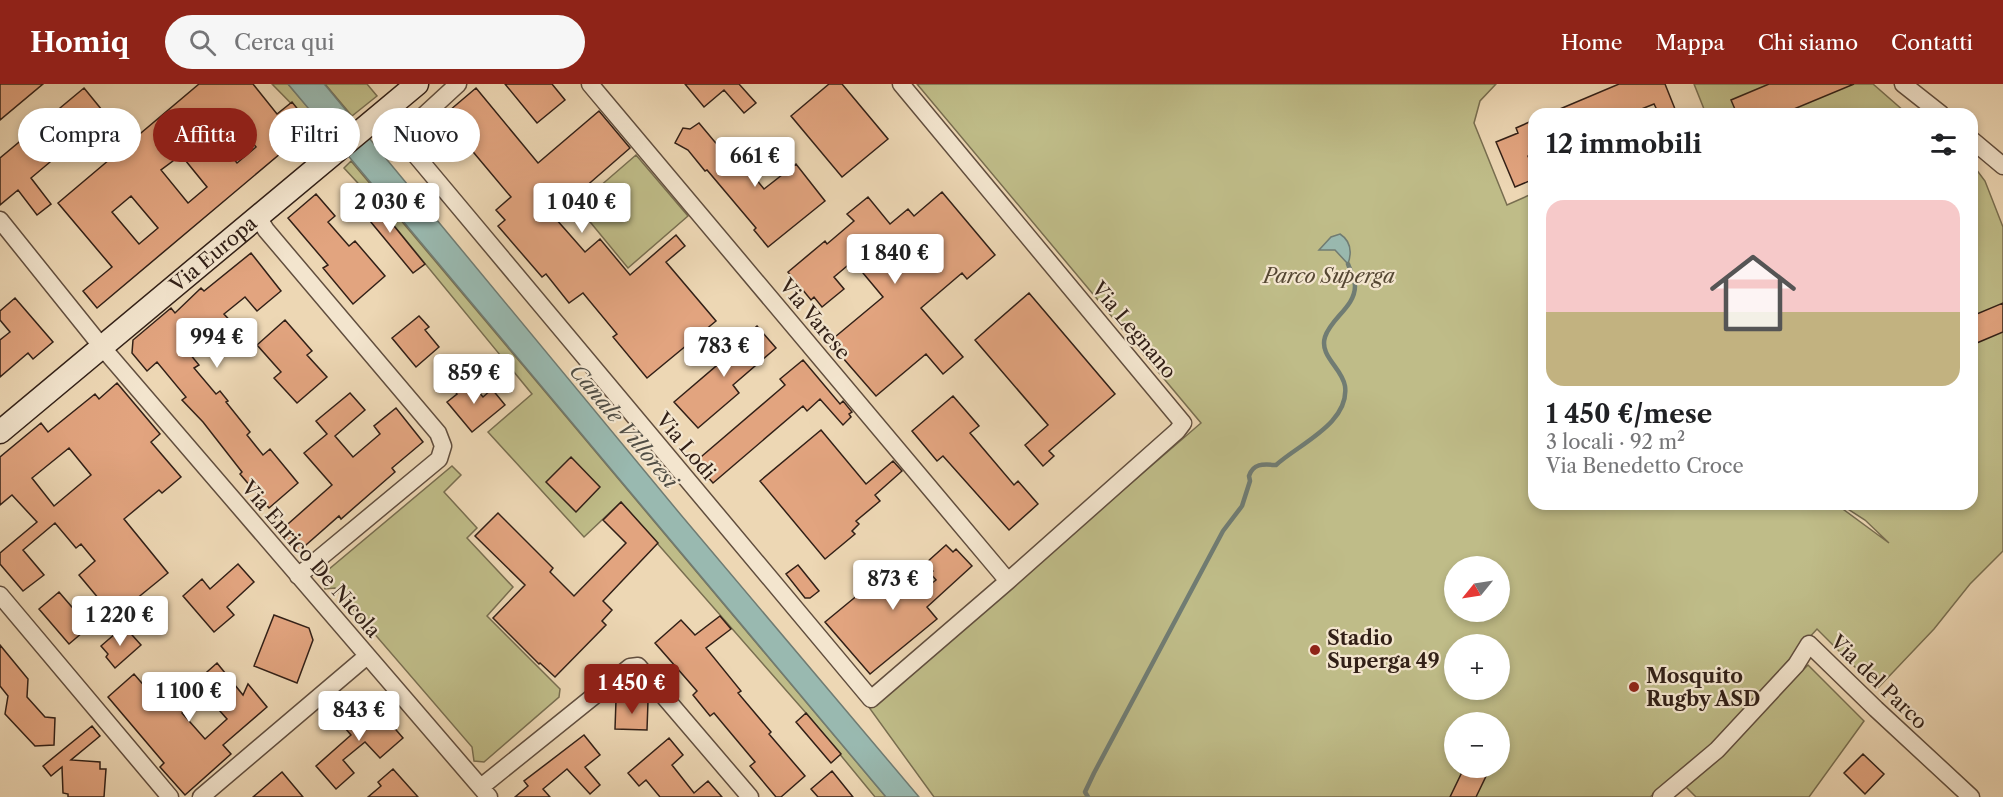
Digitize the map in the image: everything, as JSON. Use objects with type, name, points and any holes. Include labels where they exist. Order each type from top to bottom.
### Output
[{"type":"street","name":"Via Europa","points":[[0,432],[417,84]]},
{"type":"street","name":"Via Lodi","points":[[458,84],[407,131],[408,146],[871,699],[1008,581]]},
{"type":"street","name":"Via Varese","points":[[590,84],[1008,581]]},
{"type":"street","name":"Via Legnano","points":[[901,84],[1183,423],[1177,431],[1008,581]]},
{"type":"street","points":[[1903,84],[1915,86],[1922,84]]},
{"type":"street","points":[[1903,84],[1933,108]]},
{"type":"street","points":[[1978,145],[2003,166]]},
{"type":"street","points":[[258,217],[266,230],[438,433],[443,446],[439,459],[298,576]]},
{"type":"street","name":"Via Enrico De Nicola","points":[[0,220],[102,347],[485,792]]},
{"type":"street","points":[[0,595],[170,797]]},
{"type":"street","name":"Via del Parco","points":[[1661,797],[1717,750],[1796,665],[1809,644],[1971,797]]},
{"type":"street","points":[[201,797],[367,656]]},
{"type":"street","points":[[485,792],[630,667],[638,666],[750,797]]},
{"type":"green space","points":[[272,84],[288,84],[308,108],[296,108]]},
{"type":"green space","points":[[325,84],[367,84],[377,96],[360,110],[345,108]]},
{"type":"green space","name":"Parco Superga","points":[[917,84],[1496,84],[1480,101],[1474,123],[1507,205],[1528,196],[1528,510],[1844,510],[1889,543],[1865,520],[1849,510],[1978,510],[1978,172],[1985,181],[2003,227],[2003,551],[1970,584],[1934,629],[1877,689],[1817,629],[1712,744],[1650,797],[934,797],[868,706],[892,689],[1201,423]]},
{"type":"green space","points":[[1694,84],[1873,84],[1900,108],[1704,108]]},
{"type":"green space","points":[[636,155],[688,216],[628,268],[577,206]]},
{"type":"green space","points":[[352,162],[886,797],[875,797],[806,713],[621,502],[584,537],[488,432],[532,394],[368,194],[344,168]]},
{"type":"green space","points":[[452,466],[461,475],[444,492],[477,528],[467,538],[513,587],[487,616],[560,689],[559,697],[484,762],[474,761],[472,747],[335,588],[325,589],[322,575]]},
{"type":"green space","points":[[1808,665],[1864,721],[1809,797],[1696,797],[1686,787]]},
{"type":"water","points":[[288,84],[324,84],[344,108],[308,108]]},
{"type":"water","points":[[360,127],[372,142],[372,162],[389,162],[681,515],[919,797],[886,797],[353,162],[360,162]]},
{"type":"water","points":[[1340,234],[1350,247],[1348,264],[1335,250],[1319,250],[1331,237]]},
{"type":"building","points":[[0,84],[43,84],[0,120]]},
{"type":"building","points":[[199,84],[253,84],[272,108],[269,108],[270,162],[97,308],[83,291],[112,267],[58,203],[107,162],[141,162],[141,133],[153,123],[153,162],[172,162],[161,170],[188,203],[207,187],[187,162],[257,162],[257,108],[171,108]],"holes":[[[131,196],[158,228],[139,244],[112,212]]]},
{"type":"building","points":[[505,84],[552,84],[565,100],[537,123]]},
{"type":"building","points":[[685,84],[739,84],[756,103],[744,113],[724,90],[704,107]]},
{"type":"building","points":[[829,84],[842,84],[888,139],[842,177],[791,116]]},
{"type":"building","points":[[1619,84],[1665,84],[1675,108],[1656,108],[1654,104],[1644,108],[1562,108]]},
{"type":"building","points":[[1769,84],[1854,84],[1796,108],[1734,108],[1731,100]]},
{"type":"building","points":[[84,88],[100,108],[60,108]]},
{"type":"building","points":[[476,88],[538,163],[599,111],[630,148],[568,202],[572,206],[556,219],[585,252],[600,239],[630,275],[676,235],[685,246],[666,262],[716,321],[647,378],[613,337],[617,334],[583,293],[569,303],[546,274],[542,277],[498,226],[505,220],[496,210],[511,197],[480,160],[480,108],[452,108]]},
{"type":"building","points":[[292,102],[297,108],[284,108]]},
{"type":"building","points":[[699,123],[740,172],[746,167],[764,189],[796,164],[825,201],[768,247],[754,230],[756,228],[707,170],[705,171],[688,150],[675,143],[683,128],[690,129]]},
{"type":"building","points":[[1528,123],[1528,182],[1515,187],[1496,142],[1518,133],[1516,128]]},
{"type":"building","points":[[18,143],[18,162],[50,162],[31,178],[51,204],[37,215],[18,190],[0,205],[0,158]]},
{"type":"building","points":[[942,192],[995,255],[967,279],[962,273],[921,308],[963,357],[943,374],[926,354],[876,396],[829,342],[883,297],[853,261],[834,277],[844,289],[822,307],[814,297],[811,300],[788,272],[825,241],[827,244],[854,221],[847,214],[868,197],[890,224],[908,209],[914,216]]},
{"type":"building","points":[[316,194],[335,216],[328,222],[349,246],[355,241],[385,276],[353,304],[323,268],[328,265],[288,218]]},
{"type":"building","points":[[368,194],[425,264],[413,273],[356,204]]},
{"type":"building","points":[[251,253],[281,291],[257,311],[245,297],[224,314],[245,337],[226,355],[199,325],[180,342],[199,365],[194,368],[216,394],[220,391],[228,401],[226,402],[250,432],[247,435],[263,455],[270,449],[298,483],[269,508],[240,474],[242,472],[203,422],[182,400],[186,397],[157,362],[147,371],[132,353],[133,340],[171,308],[175,313],[201,288],[204,291]]},
{"type":"building","points":[[1029,293],[1115,394],[1049,451],[1054,456],[1043,466],[1025,445],[1048,425],[975,340]]},
{"type":"building","points":[[15,298],[53,342],[33,359],[28,353],[0,377],[0,340],[10,332],[0,320],[0,311]]},
{"type":"building","points":[[2003,303],[2003,332],[1978,342],[1978,313]]},
{"type":"building","points":[[419,316],[429,327],[425,330],[439,347],[416,367],[392,338]]},
{"type":"building","points":[[285,320],[312,351],[307,355],[327,377],[297,403],[274,378],[281,372],[257,345]]},
{"type":"building","points":[[757,326],[776,348],[733,385],[739,393],[698,428],[674,402],[716,366],[714,363]]},
{"type":"building","points":[[803,360],[840,404],[843,401],[852,412],[849,414],[851,417],[843,425],[820,399],[807,411],[803,406],[713,483],[695,462],[785,385],[780,379]]},
{"type":"building","points":[[466,377],[483,397],[492,389],[505,405],[472,432],[447,402],[457,394],[453,388]]},
{"type":"building","points":[[117,383],[160,434],[151,442],[181,477],[162,493],[159,490],[124,519],[168,573],[114,617],[79,575],[95,561],[81,544],[76,548],[55,523],[23,550],[44,575],[23,591],[0,564],[0,553],[37,522],[12,495],[0,505],[0,457],[41,423],[48,432],[95,394],[99,399]],"holes":[[[69,448],[91,475],[54,506],[32,478]]]},
{"type":"building","points":[[350,393],[365,410],[335,436],[353,457],[380,434],[374,426],[396,408],[423,442],[392,468],[395,472],[341,519],[339,516],[298,552],[280,531],[332,485],[304,453],[327,434],[316,421]]},
{"type":"building","points":[[953,396],[979,426],[970,433],[1014,485],[1018,481],[1038,504],[1009,530],[943,456],[937,461],[912,431]]},
{"type":"building","points":[[821,430],[866,484],[893,461],[902,471],[875,495],[880,501],[856,521],[859,524],[852,531],[855,534],[825,559],[760,481]]},
{"type":"building","points":[[571,457],[600,487],[576,512],[546,482]]},
{"type":"building","points":[[621,502],[658,543],[603,601],[612,610],[602,621],[606,625],[555,677],[493,618],[525,585],[475,536],[498,513],[553,568],[550,572],[574,596],[626,543],[603,520]]},
{"type":"building","points":[[946,545],[953,552],[956,549],[972,566],[927,607],[937,619],[870,674],[825,622],[893,566],[917,595],[936,580],[930,573],[933,571],[926,563]]},
{"type":"building","points":[[238,564],[254,582],[227,607],[234,615],[214,632],[183,596],[202,579],[210,589]]},
{"type":"building","points":[[798,565],[819,591],[810,598],[805,598],[786,574]]},
{"type":"building","points":[[59,592],[89,627],[69,644],[39,609]]},
{"type":"building","points":[[274,615],[309,628],[313,640],[297,683],[254,666]]},
{"type":"building","points":[[720,616],[731,629],[706,648],[741,691],[738,693],[771,732],[769,734],[805,776],[781,797],[776,797],[750,766],[755,762],[714,713],[710,716],[693,695],[697,691],[655,643],[681,620],[695,635]]},
{"type":"building","points":[[124,626],[141,645],[115,668],[101,646]]},
{"type":"building","points":[[0,645],[28,679],[27,697],[45,717],[55,718],[54,745],[35,746],[5,714],[8,696],[0,686]]},
{"type":"building","points":[[217,663],[243,695],[248,684],[267,707],[223,745],[231,754],[185,795],[160,767],[164,763],[108,697],[134,674],[160,704],[185,682],[190,687]],"holes":[[[204,693],[227,719],[205,739],[182,713]]]},
{"type":"building","points":[[363,700],[379,719],[384,716],[403,738],[380,758],[365,742],[343,760],[354,773],[336,789],[316,766],[351,735],[339,721]]},
{"type":"building","points":[[616,700],[648,701],[647,730],[615,729]]},
{"type":"building","points":[[806,713],[841,754],[831,763],[796,722]]},
{"type":"building","points":[[92,726],[100,736],[71,760],[100,762],[100,769],[106,769],[104,797],[68,797],[68,794],[63,793],[62,767],[51,776],[43,766]]},
{"type":"building","points":[[584,735],[600,755],[585,767],[600,785],[590,794],[567,769],[543,789],[550,797],[515,797],[528,786],[524,781]]},
{"type":"building","points":[[669,738],[683,755],[672,765],[694,793],[708,781],[722,797],[660,797],[646,780],[639,786],[628,773]]},
{"type":"building","points":[[1863,754],[1884,774],[1865,794],[1844,773]]},
{"type":"building","points":[[393,769],[418,797],[368,797],[381,786],[378,782]]},
{"type":"building","points":[[832,771],[853,797],[818,797],[811,789]]},
{"type":"building","points":[[282,772],[303,797],[253,797]]},
{"type":"building","points":[[1459,778],[1485,778],[1476,797],[1450,797]]},
{"type":"waterway","points":[[1088,797],[1085,792],[1094,773],[1223,531],[1242,506],[1251,472],[1259,465],[1276,465],[1321,432],[1340,411],[1345,386],[1324,344],[1328,330],[1354,293],[1355,283],[1348,264]]},
{"type":"place","name":"Stadio Superga 49","points":[[1315,650]]},
{"type":"place","name":"Mosquito Rugby ASD","points":[[1634,687]]},
{"type":"water label","name":"Canale Villoresi","points":[[624,426]]}]
